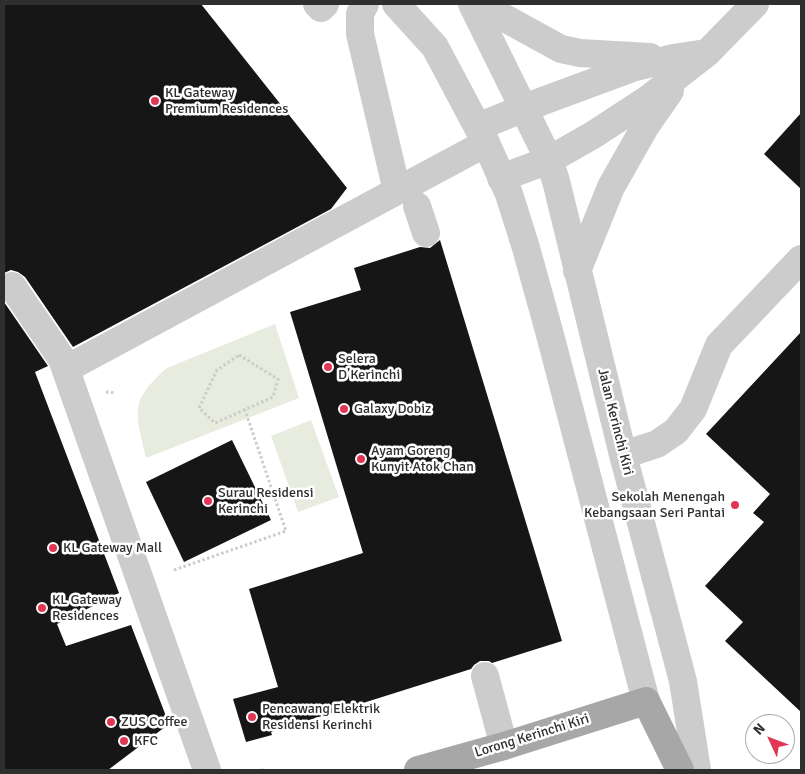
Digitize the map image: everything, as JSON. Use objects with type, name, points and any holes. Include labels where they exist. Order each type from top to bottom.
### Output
[{"type":"main road","name":"Lorong Kerinchi Kiri","points":[[418,770],[504,746],[646,701]]},
{"type":"main road","points":[[646,701],[680,770]]},
{"type":"street","points":[[317,4],[321,8],[324,4]]},
{"type":"street","points":[[365,4],[360,14],[360,34],[407,198],[426,233]]},
{"type":"street","points":[[396,4],[435,47],[482,135],[509,194],[526,248],[646,701]]},
{"type":"street","name":"Jalan Kerinchi Kiri","points":[[472,4],[524,108],[556,181],[623,455],[683,681],[696,770]]},
{"type":"street","points":[[479,4],[561,49],[580,53],[678,64]]},
{"type":"street","points":[[66,370],[325,221],[407,198],[482,135],[524,108],[632,68],[678,64],[707,53],[755,4]]},
{"type":"street","points":[[501,178],[548,160],[601,130],[648,99],[678,64]]},
{"type":"street","points":[[577,271],[611,187],[678,64]]},
{"type":"street","points":[[623,455],[657,444],[676,432],[693,409],[719,345],[801,259]]},
{"type":"street","points":[[12,286],[62,359],[208,770]]},
{"type":"street","points":[[485,676],[504,746]]},
{"type":"path","points":[[238,355],[278,379],[273,396],[245,410],[214,423],[199,408],[217,370],[238,355]]},
{"type":"path","points":[[174,570],[286,530],[245,410]]},
{"type":"shaded area","points":[[275,324],[299,398],[146,458],[138,418],[138,408],[146,390],[154,380],[167,368]]},
{"type":"shaded area","points":[[311,420],[339,497],[298,512],[271,436]]},
{"type":"building","name":"KL Gateway Mall","points":[[4,4],[201,4],[347,188],[331,209],[73,347],[25,277],[11,270],[4,273]]},
{"type":"building","points":[[801,113],[801,189],[764,154]]},
{"type":"building","points":[[440,240],[562,641],[492,663],[480,661],[471,669],[271,732],[272,735],[246,742],[233,699],[278,687],[249,589],[363,553],[290,312],[361,290],[354,268],[420,247],[430,248]]},
{"type":"building","points":[[4,302],[48,366],[35,372],[119,593],[57,624],[66,646],[131,625],[169,724],[108,770],[4,770]]},
{"type":"building","points":[[801,332],[801,712],[725,641],[743,622],[705,586],[764,522],[753,513],[770,494],[706,434]]},
{"type":"building","name":"Surau Residensi Kerinchi","points":[[232,440],[271,520],[184,562],[146,482]]},
{"type":"place","name":"KL Gateway Premium Residences","points":[[155,101]]},
{"type":"place","name":"Selera D’Kerinchi","points":[[328,367]]},
{"type":"place","name":"Galaxy Dobiz","points":[[344,409]]},
{"type":"place","name":"Ayam Goreng Kunyit Atok Chan","points":[[361,459]]},
{"type":"place","name":"Surau Residensi Kerinchi","points":[[208,501]]},
{"type":"place","name":"Sekolah Menengah Kebangsaan Seri Pantai","points":[[735,505]]},
{"type":"place","name":"KL Gateway Mall","points":[[53,548]]},
{"type":"place","name":"KL Gateway Residences","points":[[42,608]]},
{"type":"place","name":"Pencawang Elektrik Residensi Kerinchi","points":[[252,717]]},
{"type":"place","name":"ZUS Coffee","points":[[111,722]]},
{"type":"place","name":"KFC","points":[[124,741]]}]
